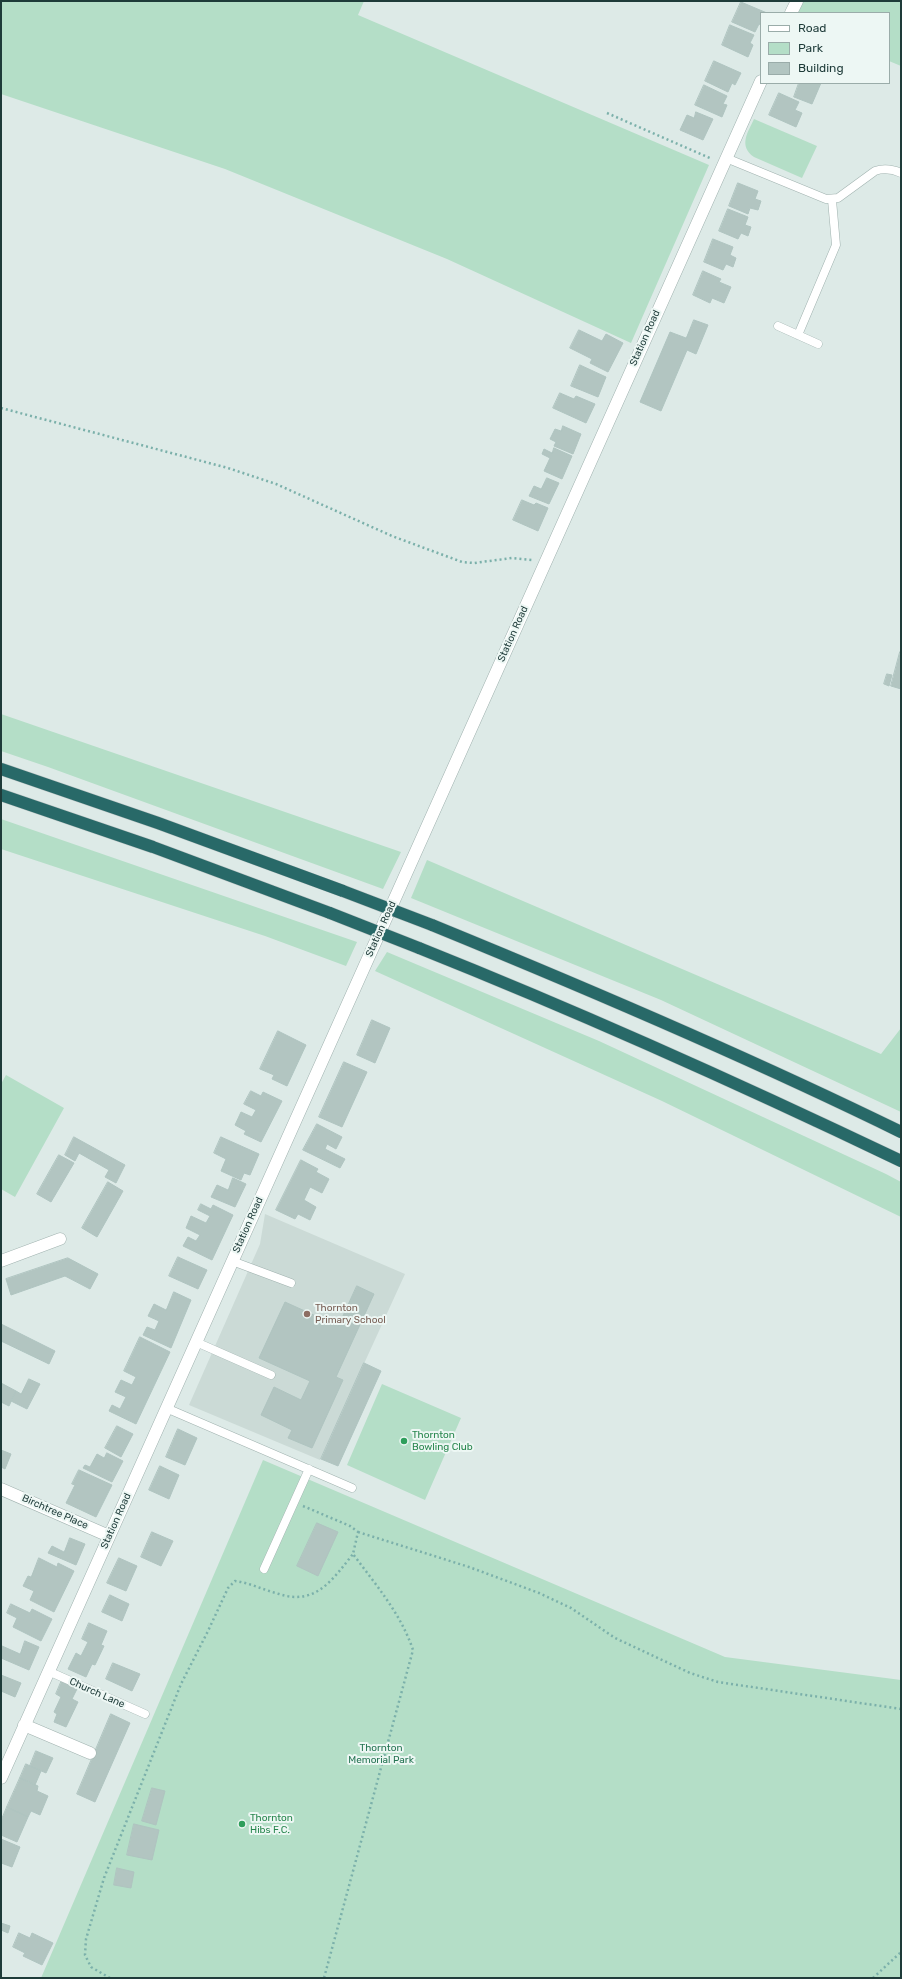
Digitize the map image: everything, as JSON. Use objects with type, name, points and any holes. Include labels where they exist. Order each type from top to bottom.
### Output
[{"type":"highway","points":[[1,769],[158,823],[432,925],[562,978],[661,1021],[786,1077],[901,1132]]},
{"type":"highway","points":[[1,795],[154,847],[330,912],[419,948],[647,1043],[797,1111],[901,1161]]},
{"type":"street","points":[[792,12],[797,1]]},
{"type":"street","name":"Station Road","points":[[1,1778],[760,83]]},
{"type":"street","points":[[1,1261],[60,1239]]},
{"type":"street","name":"Birchtree Place","points":[[1,1489],[109,1536]]},
{"type":"street","points":[[24,1725],[90,1753]]},
{"type":"lane","points":[[725,161],[822,198],[832,200],[843,195],[875,171],[890,169],[901,173]]},
{"type":"lane","points":[[798,335],[836,245],[832,200]]},
{"type":"lane","points":[[778,326],[818,344]]},
{"type":"lane","points":[[232,1261],[291,1283]]},
{"type":"lane","points":[[196,1342],[271,1375]]},
{"type":"lane","points":[[166,1408],[352,1488]]},
{"type":"lane","points":[[264,1569],[308,1469]]},
{"type":"lane","name":"Church Lane","points":[[48,1671],[145,1714]]},
{"type":"path","points":[[607,113],[725,161]]},
{"type":"path","points":[[1,408],[228,468],[276,484],[392,536],[462,562],[474,563],[512,558],[525,558],[544,564]]},
{"type":"path","points":[[294,1502],[350,1526],[358,1532],[469,1567],[539,1593],[572,1608],[615,1638],[690,1673],[718,1682],[901,1709]]},
{"type":"path","points":[[110,1978],[91,1967],[85,1955],[86,1939],[104,1878],[181,1684],[208,1632],[228,1588],[235,1581],[281,1595],[295,1597],[320,1591],[331,1582],[353,1554],[358,1532]]},
{"type":"path","points":[[324,1978],[413,1650],[408,1635],[396,1612],[353,1554]]},
{"type":"path","points":[[873,1978],[901,1952]]},
{"type":"shaded area","name":"Thornton Primary School","points":[[265,1214],[405,1274],[320,1460],[189,1405],[260,1244]]},
{"type":"green space","points":[[1,1],[364,1],[358,15],[709,165],[631,343],[447,259],[225,169],[1,94]]},
{"type":"green space","points":[[803,1],[901,1],[901,66],[890,61],[890,12],[798,12]]},
{"type":"green space","points":[[754,119],[817,146],[802,178],[754,157],[749,153],[745,144],[747,134]]},
{"type":"green space","points":[[1,714],[401,852],[383,889],[1,751]]},
{"type":"green space","points":[[1,819],[357,942],[346,966],[265,936],[1,849]]},
{"type":"green space","points":[[427,860],[881,1054],[901,1028],[901,1112],[661,1000],[411,898]]},
{"type":"green space","points":[[387,952],[599,1041],[886,1174],[901,1182],[901,1217],[662,1101],[375,971]]},
{"type":"green space","points":[[6,1075],[64,1108],[15,1197],[1,1189],[1,1084]]},
{"type":"green space","name":"Thornton Bowling Club","points":[[382,1384],[461,1418],[425,1500],[347,1465]]},
{"type":"green space","name":"Thornton Memorial Park","points":[[263,1460],[725,1657],[901,1680],[901,1978],[41,1978]]},
{"type":"building","points":[[741,2],[765,12],[760,12],[760,24],[755,32],[732,22]]},
{"type":"building","points":[[730,25],[754,35],[750,43],[753,45],[748,57],[722,45]]},
{"type":"building","points":[[714,61],[741,73],[735,85],[732,83],[728,92],[705,81]]},
{"type":"building","points":[[799,84],[821,84],[812,104],[794,97]]},
{"type":"building","points":[[704,85],[727,96],[723,104],[727,105],[722,117],[695,105]]},
{"type":"building","points":[[779,93],[799,102],[795,110],[802,113],[796,127],[769,115]]},
{"type":"building","points":[[696,112],[713,119],[703,140],[680,130],[687,115],[694,118]]},
{"type":"building","points":[[738,183],[758,191],[755,199],[761,201],[758,210],[750,208],[748,214],[729,206]]},
{"type":"building","points":[[728,209],[748,217],[745,225],[751,227],[748,236],[741,233],[738,239],[719,231]]},
{"type":"building","points":[[713,239],[733,247],[730,255],[736,258],[733,267],[726,264],[723,270],[704,262]]},
{"type":"building","points":[[703,271],[721,279],[719,282],[731,287],[724,303],[712,298],[710,303],[693,295]]},
{"type":"building","points":[[694,320],[708,325],[696,354],[687,350],[661,411],[640,402],[670,332],[686,338]]},
{"type":"building","points":[[579,330],[602,341],[606,334],[623,343],[608,372],[590,363],[592,359],[570,348]]},
{"type":"building","points":[[580,365],[606,377],[598,397],[571,386]]},
{"type":"building","points":[[560,393],[574,399],[576,396],[595,404],[586,423],[553,408]]},
{"type":"building","points":[[563,426],[581,434],[573,454],[554,446],[556,442],[550,439],[555,429],[561,431]]},
{"type":"building","points":[[554,448],[572,456],[562,479],[544,471],[550,458],[542,454],[544,449],[552,453]]},
{"type":"building","points":[[547,478],[559,483],[549,504],[529,496],[534,486],[541,489]]},
{"type":"building","points":[[522,500],[534,505],[536,503],[548,508],[538,531],[513,520]]},
{"type":"building","points":[[900,652],[901,653],[901,689],[891,686]]},
{"type":"building","points":[[887,674],[892,675],[889,686],[884,684]]},
{"type":"building","points":[[372,1020],[390,1028],[375,1063],[357,1055]]},
{"type":"building","points":[[278,1031],[306,1045],[287,1086],[272,1079],[274,1075],[260,1069]]},
{"type":"building","points":[[344,1062],[367,1072],[342,1127],[319,1117]]},
{"type":"building","points":[[251,1091],[261,1096],[263,1092],[282,1101],[261,1142],[244,1134],[246,1131],[235,1125],[241,1112],[252,1117],[256,1110],[244,1104]]},
{"type":"building","points":[[317,1124],[342,1137],[336,1149],[327,1144],[325,1149],[345,1159],[340,1168],[303,1150]]},
{"type":"building","points":[[74,1137],[125,1165],[116,1183],[105,1177],[109,1170],[79,1153],[75,1161],[65,1155]]},
{"type":"building","points":[[221,1137],[259,1154],[250,1175],[244,1173],[241,1180],[221,1171],[226,1159],[214,1153]]},
{"type":"building","points":[[59,1155],[74,1163],[51,1202],[37,1194]]},
{"type":"building","points":[[301,1160],[318,1169],[316,1172],[329,1179],[322,1193],[310,1187],[304,1200],[316,1207],[310,1220],[298,1214],[295,1219],[276,1210]]},
{"type":"building","points":[[233,1178],[246,1184],[235,1207],[211,1197],[217,1185],[228,1190]]},
{"type":"building","points":[[108,1182],[123,1191],[97,1237],[82,1228]]},
{"type":"building","points":[[201,1204],[211,1209],[213,1205],[233,1215],[212,1260],[183,1246],[188,1237],[196,1241],[200,1235],[186,1228],[191,1216],[206,1223],[210,1216],[198,1210]]},
{"type":"building","points":[[178,1257],[207,1270],[198,1289],[169,1276]]},
{"type":"building","points":[[68,1258],[98,1274],[90,1289],[65,1276],[11,1295],[6,1279]]},
{"type":"building","points":[[357,1286],[374,1294],[336,1377],[343,1380],[312,1448],[288,1438],[292,1430],[261,1415],[274,1387],[301,1400],[310,1381],[259,1358],[285,1302],[338,1326]]},
{"type":"building","points":[[174,1292],[191,1300],[171,1348],[143,1335],[147,1327],[155,1330],[159,1321],[148,1316],[154,1304],[166,1310]]},
{"type":"building","points":[[1,1324],[55,1351],[49,1364],[1,1341]]},
{"type":"building","points":[[140,1337],[170,1352],[136,1424],[109,1411],[112,1405],[120,1409],[126,1397],[115,1392],[121,1380],[132,1385],[136,1377],[124,1371]]},
{"type":"building","points":[[364,1363],[381,1371],[338,1466],[321,1459]]},
{"type":"building","points":[[29,1379],[40,1384],[27,1409],[11,1401],[16,1391],[21,1394]]},
{"type":"building","points":[[1,1383],[16,1391],[9,1406],[1,1402]]},
{"type":"building","points":[[117,1426],[133,1434],[121,1457],[105,1448]]},
{"type":"building","points":[[178,1429],[197,1438],[185,1465],[166,1457]]},
{"type":"building","points":[[1,1450],[11,1454],[5,1469],[1,1467]]},
{"type":"building","points":[[107,1453],[123,1461],[112,1482],[83,1468],[85,1465],[90,1467],[97,1454],[104,1458]]},
{"type":"building","points":[[160,1466],[179,1475],[169,1499],[149,1490]]},
{"type":"building","points":[[79,1470],[112,1485],[96,1517],[66,1503],[75,1485],[72,1484]]},
{"type":"building","points":[[317,1523],[338,1532],[318,1576],[297,1566]]},
{"type":"building","points":[[152,1532],[173,1541],[161,1566],[141,1557]]},
{"type":"building","points":[[70,1538],[85,1544],[76,1565],[48,1553],[52,1546],[64,1552]]},
{"type":"building","points":[[39,1558],[57,1567],[58,1563],[74,1571],[54,1612],[30,1600],[34,1591],[23,1586],[28,1576],[31,1577]]},
{"type":"building","points":[[119,1558],[137,1566],[126,1591],[107,1583]]},
{"type":"building","points":[[110,1595],[129,1604],[122,1621],[102,1612]]},
{"type":"building","points":[[11,1604],[30,1613],[32,1609],[52,1619],[41,1641],[13,1627],[17,1618],[7,1613]]},
{"type":"building","points":[[89,1623],[107,1631],[101,1645],[104,1646],[95,1665],[92,1664],[86,1677],[68,1669],[76,1653],[81,1656],[88,1642],[82,1639]]},
{"type":"building","points":[[25,1641],[39,1647],[29,1670],[1,1658],[2,1646],[20,1654]]},
{"type":"building","points":[[113,1663],[140,1674],[132,1691],[106,1679]]},
{"type":"building","points":[[1,1675],[21,1683],[15,1697],[1,1691]]},
{"type":"building","points":[[62,1680],[78,1687],[72,1699],[78,1702],[66,1727],[54,1722],[57,1714],[54,1712],[61,1697],[56,1694]]},
{"type":"building","points":[[111,1714],[130,1723],[95,1802],[77,1794]]},
{"type":"building","points":[[36,1751],[53,1758],[46,1773],[30,1766]]},
{"type":"building","points":[[26,1764],[41,1771],[35,1785],[20,1778]]},
{"type":"building","points":[[20,1778],[38,1786],[37,1791],[48,1796],[40,1815],[31,1811],[28,1817],[7,1807]]},
{"type":"building","points":[[152,1788],[165,1791],[156,1825],[142,1821]]},
{"type":"building","points":[[7,1807],[28,1817],[17,1842],[1,1835],[1,1821]]},
{"type":"building","points":[[134,1824],[159,1830],[152,1860],[127,1855]]},
{"type":"building","points":[[1,1839],[20,1847],[12,1867],[1,1863]]},
{"type":"building","points":[[117,1868],[134,1872],[131,1888],[114,1885]]},
{"type":"building","points":[[1,1923],[10,1926],[8,1933],[1,1930]]},
{"type":"building","points":[[19,1933],[30,1938],[32,1933],[53,1943],[42,1965],[23,1956],[25,1953],[13,1947]]},
{"type":"place","name":"Thornton Primary School","points":[[307,1314]]},
{"type":"place","name":"Thornton Bowling Club","points":[[404,1441]]},
{"type":"place","name":"Thornton Hibs F.C.","points":[[242,1824]]}]
